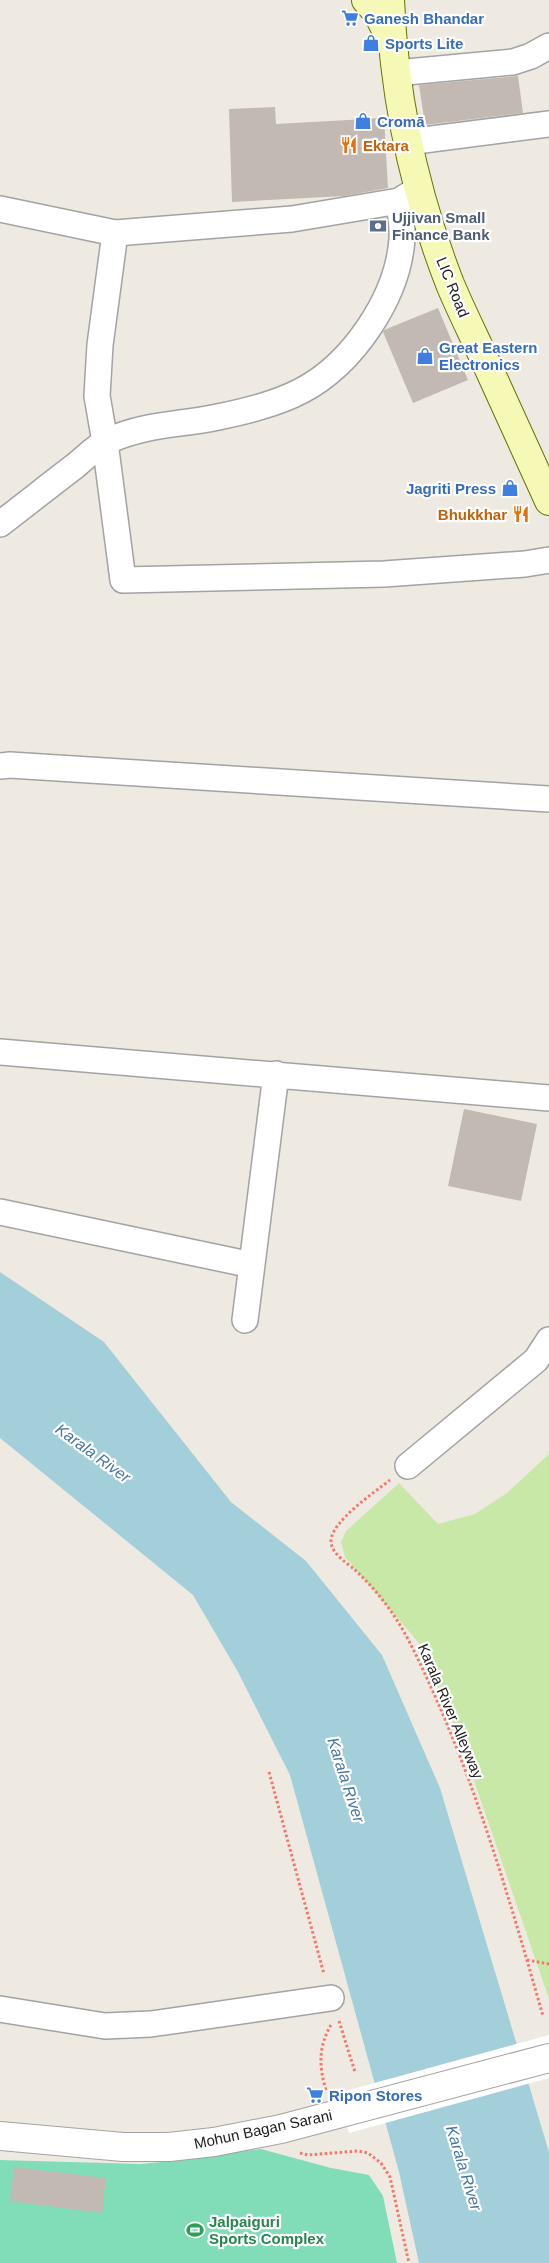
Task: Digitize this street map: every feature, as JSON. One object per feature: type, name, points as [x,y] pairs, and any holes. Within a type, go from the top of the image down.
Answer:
[{"type":"main road","points":[[366,0],[384,24],[392,44]]},
{"type":"main road","name":"LIC Road","points":[[390,0],[392,44],[408,142],[410,195],[427,215],[450,284],[549,501]]},
{"type":"street","points":[[396,73],[512,62],[531,56],[549,46]]},
{"type":"street","points":[[408,142],[549,124]]},
{"type":"street","points":[[0,210],[115,233],[292,219],[410,195],[395,272],[384,303],[372,324],[354,347],[321,378],[302,391],[278,401],[220,417],[133,430],[106,442],[0,524]]},
{"type":"street","points":[[115,233],[100,345],[97,396],[106,442],[123,580],[384,574],[525,564],[549,560]]},
{"type":"street","points":[[0,766],[10,765],[549,799]]},
{"type":"street","points":[[0,1052],[549,1098]]},
{"type":"street","points":[[245,1320],[276,1074]]},
{"type":"street","points":[[0,1212],[252,1265]]},
{"type":"street","points":[[408,1466],[536,1360],[549,1340]]},
{"type":"street","points":[[0,2009],[105,2026],[151,2024],[334,2006]]},
{"type":"street","name":"Mohun Bagan Sarani","points":[[0,2136],[122,2147],[169,2147],[214,2142],[281,2129],[549,2058]]},
{"type":"path","name":"Karala River Alleyway","points":[[408,1466],[354,1508],[335,1529],[331,1542],[337,1554],[375,1592],[395,1618],[411,1644],[437,1699],[500,1866],[543,2016]]},
{"type":"path","points":[[268,1772],[334,2006],[355,2072]]},
{"type":"path","points":[[527,1960],[549,1964]]},
{"type":"path","points":[[334,2006],[324,2037],[320,2058],[323,2080],[339,2113]]},
{"type":"path","points":[[299,2152],[308,2155],[358,2151],[376,2157],[390,2177],[409,2263]]},
{"type":"green space","points":[[549,1454],[549,1999],[459,1737],[418,1642],[345,1557],[341,1542],[346,1531],[399,1483],[438,1524],[475,1514],[507,1493]]},
{"type":"green space","name":"Jalpaiguri Sports Complex","points":[[261,2149],[331,2168],[369,2175],[383,2196],[397,2263],[0,2263],[0,2160],[140,2164]]},
{"type":"water","name":"Karala River","points":[[0,1272],[104,1342],[231,1502],[306,1561],[382,1655],[440,1788],[549,2152],[549,2263],[419,2263],[399,2172],[290,1775],[238,1672],[193,1595],[0,1438]]},
{"type":"pier","points":[[549,2035],[549,2078],[349,2133],[338,2093]]},
{"type":"building","points":[[518,76],[523,113],[425,125],[419,85]]},
{"type":"building","points":[[275,107],[276,124],[384,118],[388,188],[344,196],[232,202],[229,109]]},
{"type":"building","name":"Great Eastern Electronics","points":[[438,308],[468,380],[413,403],[383,332]]},
{"type":"building","points":[[464,1109],[537,1124],[521,1201],[448,1186]]},
{"type":"building","points":[[14,2167],[106,2178],[102,2213],[10,2201]]},
{"type":"place","name":"Ganesh Bhandar","points":[[350,18]]},
{"type":"place","name":"Sports Lite","points":[[371,43]]},
{"type":"place","name":"Cromā","points":[[363,121]]},
{"type":"place","name":"Ektara","points":[[349,145]]},
{"type":"place","name":"Ujjivan Small Finance Bank","points":[[378,226]]},
{"type":"place","name":"Great Eastern Electronics","points":[[425,356]]},
{"type":"place","name":"Jagriti Press","points":[[510,488]]},
{"type":"place","name":"Bhukkhar","points":[[521,514]]},
{"type":"place","name":"Ripon Stores","points":[[315,2095]]},
{"type":"place","name":"Jalpaiguri Sports Complex","points":[[195,2230]]}]
